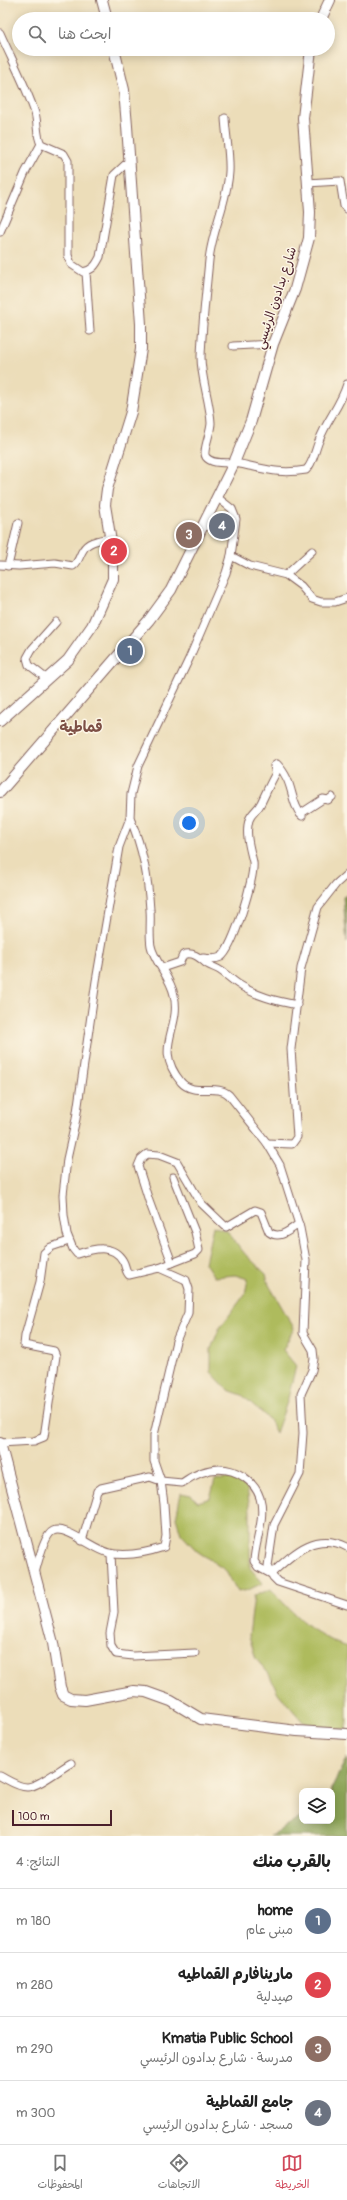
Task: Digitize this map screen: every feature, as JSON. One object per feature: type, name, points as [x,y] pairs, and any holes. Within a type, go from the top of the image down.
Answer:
[{"type":"main road","points":[[102,0],[105,12]]},
{"type":"main road","points":[[324,12],[330,0]]},
{"type":"main road","points":[[0,721],[68,660],[76,650],[92,626],[113,579],[114,568],[104,505],[107,489],[131,412],[141,349],[140,295],[124,90],[116,56]]},
{"type":"main road","name":"شارع بدادون الرئيسي","points":[[0,792],[149,620],[174,585],[234,463],[251,421],[273,344],[295,289],[309,238],[310,212],[303,118],[310,56]]},
{"type":"main road","points":[[0,1443],[53,1644],[60,1687],[63,1695],[71,1699],[84,1700],[134,1691],[146,1692],[171,1701],[201,1719],[297,1731],[347,1734]]},
{"type":"street","points":[[0,33],[32,104],[41,144],[25,173],[0,232]]},
{"type":"street","points":[[225,118],[229,172],[224,200],[213,234],[209,259],[201,358],[211,418],[211,429],[204,452],[205,456],[211,461],[234,463],[269,472],[292,472],[306,470],[310,465],[322,433],[344,395],[347,384]]},
{"type":"street","points":[[41,144],[64,154],[68,161],[68,255],[71,264],[83,272],[86,272],[96,266],[100,257],[114,175],[129,161]]},
{"type":"street","points":[[307,183],[344,180],[344,206],[347,209]]},
{"type":"street","points":[[86,272],[90,330]]},
{"type":"street","points":[[233,346],[273,344]]},
{"type":"street","points":[[173,1177],[199,1244],[199,1250],[195,1254],[159,1268],[129,1275],[121,1256],[115,1251],[100,1248],[77,1254],[69,1241],[64,1215],[63,1195],[67,1159],[76,1119],[96,981],[119,847],[130,818],[131,794],[138,766],[214,604],[231,556],[236,519],[232,509],[218,498]]},
{"type":"street","points":[[8,566],[18,523]]},
{"type":"street","points":[[0,565],[55,564],[73,566],[77,563],[83,550],[88,544],[109,538]]},
{"type":"street","points":[[286,575],[312,551]]},
{"type":"street","points":[[231,556],[250,566],[286,575],[301,586],[312,599],[328,602],[347,598]]},
{"type":"street","points":[[46,679],[29,665],[27,658],[32,649],[56,622]]},
{"type":"street","points":[[162,968],[180,962],[183,956],[187,954],[215,959],[228,950],[239,922],[252,873],[253,862],[248,838],[249,821],[253,812],[261,804],[276,773],[274,766],[277,764],[287,777],[301,815],[323,799],[328,800],[332,797]]},
{"type":"street","points":[[130,818],[141,845],[145,864],[150,910],[151,945],[153,953],[175,996],[168,1044],[169,1062],[182,1083],[188,1087],[226,1092],[267,1143],[280,1165],[299,1224],[306,1260],[303,1333],[313,1350],[314,1359],[312,1370],[301,1394],[303,1433],[300,1474],[274,1525],[268,1566],[271,1574]]},
{"type":"street","points":[[267,1143],[292,1144],[297,1138],[291,1048],[301,968],[318,907],[336,884],[347,874]]},
{"type":"street","points":[[203,958],[206,963],[221,970],[240,985],[262,997],[297,1005]]},
{"type":"street","points":[[172,1263],[138,1166],[141,1158],[147,1154],[159,1155],[177,1162],[200,1203],[226,1227],[255,1210],[261,1212],[269,1232],[276,1236],[281,1236],[299,1224]]},
{"type":"street","points":[[0,1443],[34,1441],[44,1437],[56,1356],[54,1351],[47,1348],[24,1345],[25,1336],[40,1282],[44,1253],[51,1247],[69,1241]]},
{"type":"street","points":[[34,1575],[47,1537],[52,1531],[60,1530],[111,1554],[144,1554],[164,1547],[166,1536],[161,1481],[154,1461],[154,1435],[176,1341],[188,1314],[189,1301],[186,1280],[159,1268]]},
{"type":"street","points":[[82,1541],[97,1491],[101,1488],[150,1477],[161,1481],[182,1483],[194,1475],[218,1468],[235,1471],[253,1483],[260,1498],[261,1513],[255,1544],[254,1561],[258,1567],[271,1574],[278,1582],[285,1585],[347,1605]]},
{"type":"street","points":[[271,1574],[289,1557],[309,1544],[324,1540],[338,1542],[347,1547]]},
{"type":"street","points":[[111,1554],[114,1612],[110,1633],[111,1646],[116,1654],[133,1656],[195,1654]]},
{"type":"street","points":[[0,1776],[27,1787],[37,1784],[71,1763]]},
{"type":"green space","points":[[347,895],[347,943],[343,897]]},
{"type":"green space","points":[[213,1226],[227,1231],[245,1254],[266,1274],[269,1285],[294,1328],[283,1350],[296,1366],[287,1402],[276,1433],[268,1418],[242,1395],[228,1390],[211,1372],[211,1349],[219,1329],[245,1294],[248,1279],[235,1275],[214,1277],[205,1263]]},
{"type":"green space","points":[[233,1478],[247,1487],[250,1511],[250,1568],[263,1583],[248,1590],[238,1592],[225,1570],[197,1551],[181,1534],[176,1518],[181,1493],[191,1495],[198,1502],[210,1498],[215,1480]]},
{"type":"green space","points":[[271,1589],[287,1607],[314,1631],[335,1643],[347,1647],[347,1729],[333,1729],[303,1722],[278,1693],[269,1674],[256,1659],[249,1636],[254,1596]]},
{"type":"green space","points":[[347,1757],[347,1836],[270,1836],[299,1819],[299,1824],[335,1824],[335,1788],[332,1788]]},
{"type":"place","name":"جامع القماطية","points":[[222,526]]},
{"type":"place","name":"Kmatia Public School","points":[[189,535]]},
{"type":"place","name":"مارينافارم القماطيه","points":[[114,551]]},
{"type":"place","name":"home","points":[[130,651]]},
{"type":"district","name":"قماطية","points":[[81,727]]}]
